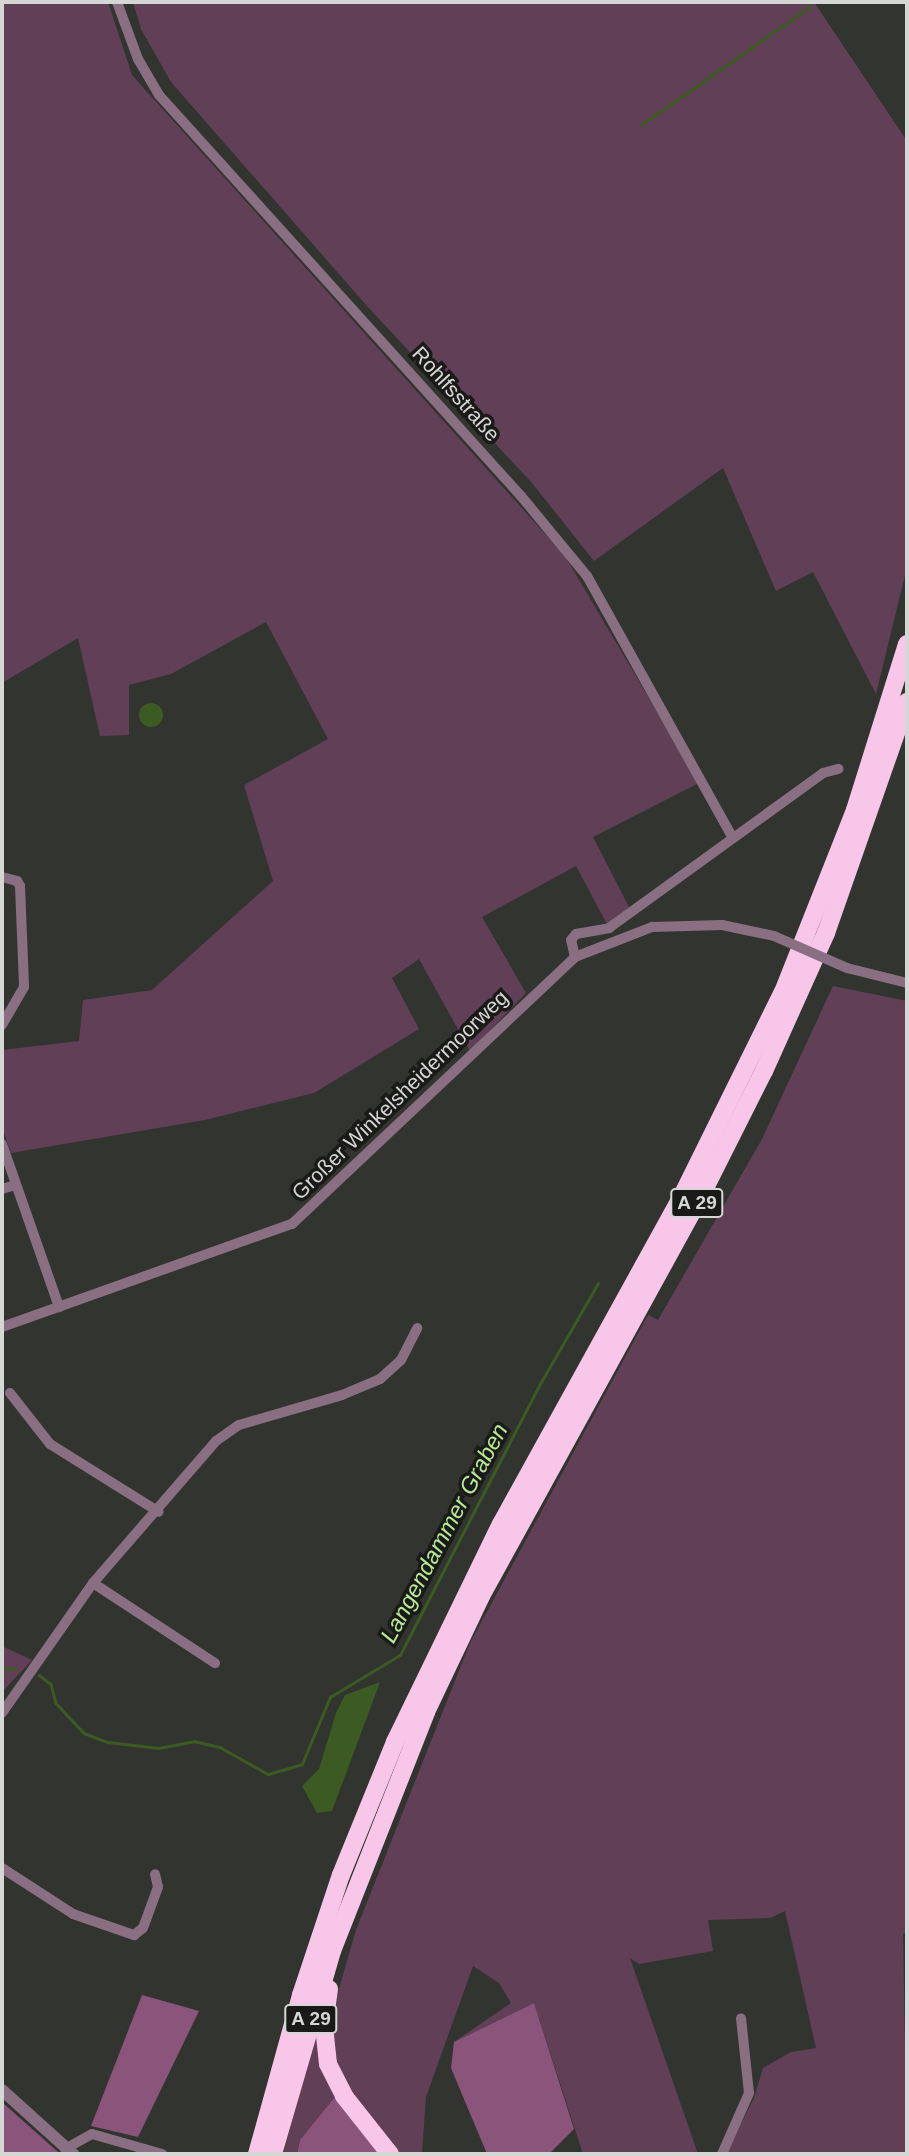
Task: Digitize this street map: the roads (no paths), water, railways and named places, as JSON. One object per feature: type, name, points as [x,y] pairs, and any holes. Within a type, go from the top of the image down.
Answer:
[{"type":"highway","name":"A 29","points":[[257,2154],[301,1995],[384,1768],[501,1524],[683,1194],[783,992],[855,810],[907,644]]},
{"type":"highway","name":"A 29","points":[[273,2154],[312,2013],[355,1886],[421,1723],[481,1596],[701,1196],[799,996],[873,805],[907,702]]},
{"type":"highway","points":[[355,1886],[358,1900],[330,1985],[325,2049],[344,2096],[390,2154]]},
{"type":"street","name":"Rohlfsstraße","points":[[117,2],[138,58],[159,95],[521,496],[587,576],[733,838]]},
{"type":"street","name":"Großer Winkelsheidermoorweg","points":[[575,957],[571,940],[576,934],[609,928],[823,773],[838,769]]},
{"type":"street","points":[[2,877],[17,881],[20,886],[24,987],[2,1024]]},
{"type":"street","name":"Großer Winkelsheidermoorweg","points":[[2,1327],[292,1224],[575,957],[652,927],[722,925],[774,936],[847,968],[907,983]]},
{"type":"street","points":[[2,1144],[59,1307]]},
{"type":"street","points":[[2,1189],[15,1185]]},
{"type":"street","points":[[2,1713],[93,1583],[159,1512],[216,1441],[239,1425],[342,1395],[380,1379],[401,1360],[417,1328]]},
{"type":"street","points":[[10,1393],[50,1444],[159,1512]]},
{"type":"street","points":[[93,1583],[215,1663]]},
{"type":"street","points":[[2,1868],[73,1914],[134,1935],[143,1928],[158,1887],[155,1874]]},
{"type":"street","points":[[722,2154],[749,2093],[741,2018]]},
{"type":"street","points":[[2,2090],[68,2152],[92,2134],[162,2154]]},
{"type":"waterway","points":[[641,125],[808,8],[810,2]]},
{"type":"waterway","name":"Langendammer Graben","points":[[39,1675],[51,1684],[56,1703],[84,1733],[108,1742],[159,1748],[194,1741],[220,1747],[268,1774],[302,1764],[330,1697],[400,1655],[540,1384],[598,1283]]},
{"type":"waterway","name":"Langendammer Graben","points":[[2,1669],[16,1668]]}]
